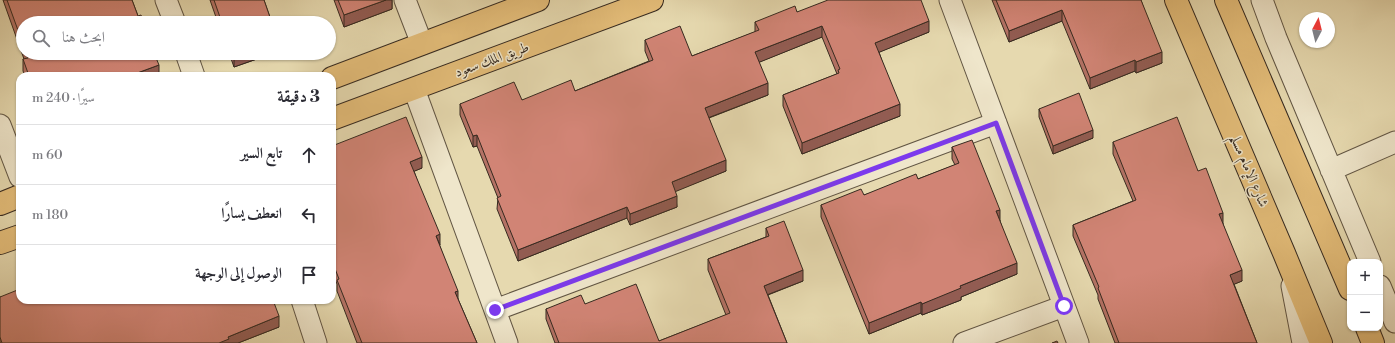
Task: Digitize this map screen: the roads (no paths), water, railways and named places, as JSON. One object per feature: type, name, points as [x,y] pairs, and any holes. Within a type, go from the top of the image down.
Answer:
[{"type":"main road","points":[[336,76],[538,0]]},
{"type":"main road","name":"طريق الملك سعود","points":[[336,118],[652,0]]},
{"type":"main road","name":"شارع الإمام مسلم","points":[[1176,0],[1284,252],[1320,343]]},
{"type":"main road","points":[[1230,6],[1347,282]]},
{"type":"main road","points":[[0,204],[16,198]]},
{"type":"main road","points":[[0,243],[16,237]]},
{"type":"main road","points":[[1368,331],[1373,343]]},
{"type":"street","points":[[166,0],[172,16]]},
{"type":"street","points":[[405,0],[422,44]]},
{"type":"street","points":[[950,0],[1078,343]]},
{"type":"street","points":[[1262,0],[1276,38],[1369,259]]},
{"type":"street","points":[[188,60],[193,72]]},
{"type":"street","points":[[414,89],[507,343]]},
{"type":"street","points":[[495,310],[996,123]]},
{"type":"street","points":[[0,125],[16,167]]},
{"type":"street","points":[[1331,170],[1395,142]]},
{"type":"street","points":[[1284,252],[1304,343]]},
{"type":"street","points":[[1383,293],[1395,322]]},
{"type":"street","points":[[303,304],[316,343]]},
{"type":"street","points":[[964,343],[1064,306]]}]
